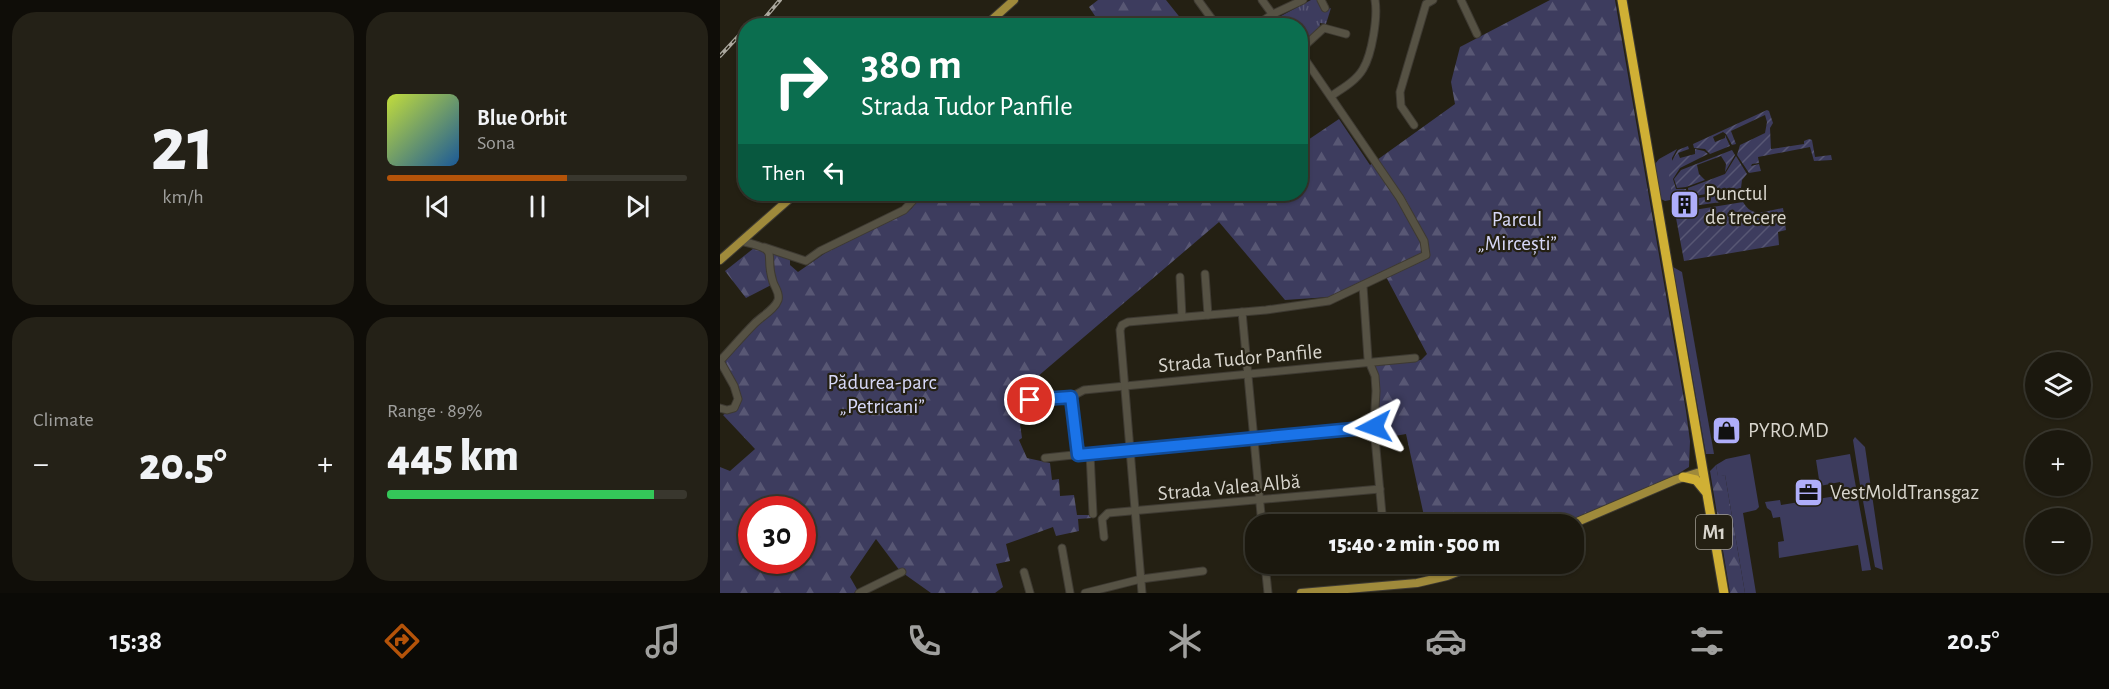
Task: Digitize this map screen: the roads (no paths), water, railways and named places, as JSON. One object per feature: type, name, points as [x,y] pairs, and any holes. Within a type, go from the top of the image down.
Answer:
[{"type":"highway","name":"M1","points":[[1622,0],[1724,593]]},
{"type":"highway","points":[[1683,477],[1696,480],[1707,494]]},
{"type":"main road","points":[[994,18],[1014,0]]},
{"type":"main road","points":[[720,260],[787,201]]},
{"type":"main road","points":[[1584,519],[1683,477],[1703,471]]},
{"type":"main road","points":[[1301,593],[1417,583],[1453,574]]},
{"type":"street","points":[[1198,0],[1210,18]]},
{"type":"street","points":[[1262,0],[1276,18]]},
{"type":"street","points":[[1267,18],[1303,0]]},
{"type":"street","points":[[1321,0],[1325,8]]},
{"type":"street","points":[[1331,96],[1351,82],[1364,68],[1377,17],[1375,0]]},
{"type":"street","points":[[1414,125],[1401,106],[1400,92],[1426,4],[1433,0]]},
{"type":"street","points":[[1461,0],[1477,34]]},
{"type":"street","points":[[1308,43],[1324,28],[1346,34]]},
{"type":"street","points":[[1142,593],[1120,330],[1123,323],[1329,302],[1426,255],[1424,241],[1400,198],[1308,63]]},
{"type":"street","points":[[741,241],[806,261],[820,251],[904,210],[913,201]]},
{"type":"street","points":[[720,408],[727,410],[734,408],[738,399],[734,386],[720,361],[756,321],[777,302],[779,297],[772,279],[770,256],[764,247]]},
{"type":"street","points":[[1205,274],[1208,315]]},
{"type":"street","points":[[1179,277],[1182,317]]},
{"type":"street","points":[[1363,286],[1368,359],[1375,376],[1374,427],[1382,514]]},
{"type":"street","points":[[1242,312],[1261,514]]},
{"type":"street","name":"Strada Tudor Panfile","points":[[1030,400],[1071,397],[1084,390],[1415,358]]},
{"type":"street","points":[[1071,397],[1078,455]]},
{"type":"street","points":[[1045,458],[1374,427]]},
{"type":"street","points":[[1090,454],[1093,514]]},
{"type":"street","name":"Strada Valea Albă","points":[[1104,537],[1103,516],[1108,513],[1380,489]]},
{"type":"street","points":[[1062,548],[1070,593]]},
{"type":"street","points":[[1085,593],[1141,579],[1203,571]]},
{"type":"street","points":[[859,593],[902,572]]},
{"type":"street","points":[[1024,572],[1030,593]]},
{"type":"street","points":[[1266,574],[1268,593]]},
{"type":"railway","points":[[765,18],[780,0]]},
{"type":"railway","points":[[720,56],[738,37]]},
{"type":"place","name":"Punctul de trecere","points":[[1684,205]]},
{"type":"place","name":"PYRO.MD","points":[[1727,430]]},
{"type":"place","name":"VestMoldTransgaz","points":[[1809,492]]},
{"type":"park label","name":"Parcul „Mircești”","points":[[1517,231]]},
{"type":"park label","name":"Pădurea-parc „Petricani”","points":[[882,394]]}]
